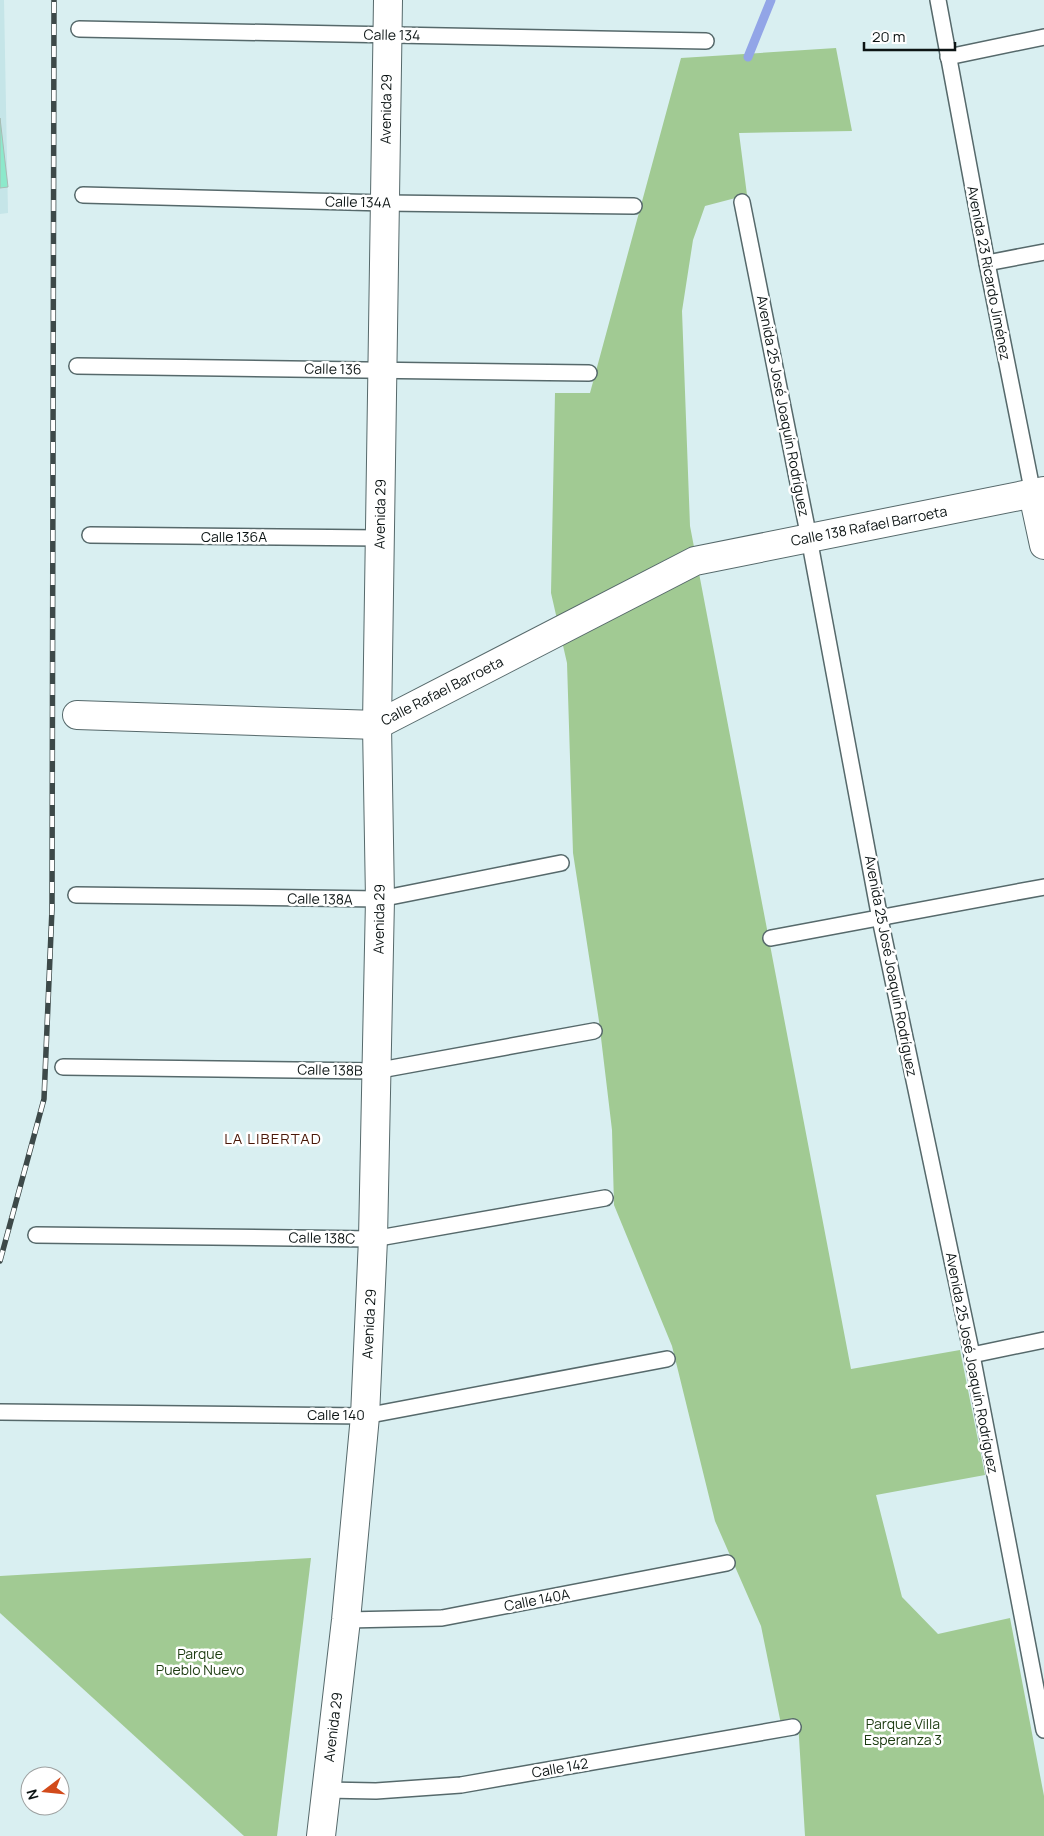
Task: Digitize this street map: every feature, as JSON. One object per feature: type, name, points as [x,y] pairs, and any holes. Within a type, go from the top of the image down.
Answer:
[{"type":"street","name":"Avenida 29","points":[[321,1836],[346,1620],[365,1416],[373,1239],[380,899],[377,725],[388,0]]},
{"type":"street","name":"Calle 138 Rafael Barroeta","points":[[695,561],[1039,492]]},
{"type":"street","name":"Avenida 23 Ricardo Jiménez","points":[[1039,492],[1044,545]]},
{"type":"street","name":"Calle Rafael Barroeta","points":[[77,715],[377,725],[695,561]]},
{"type":"lane","name":"Avenida 23 Ricardo Jiménez","points":[[938,0],[987,263],[1039,492]]},
{"type":"lane","name":"Calle 134","points":[[79,29],[706,41]]},
{"type":"lane","points":[[948,57],[1044,38]]},
{"type":"lane","name":"Calle 134A","points":[[83,195],[385,203],[634,206]]},
{"type":"lane","name":"Avenida 25 José Joaquín Rodríguez","points":[[742,202],[809,538],[880,920],[972,1355],[1044,1730]]},
{"type":"lane","points":[[987,263],[1044,252]]},
{"type":"lane","name":"Calle 136","points":[[77,366],[589,373]]},
{"type":"lane","name":"Calle 136A","points":[[90,535],[379,538]]},
{"type":"lane","name":"Calle 138A","points":[[76,895],[380,899],[561,863]]},
{"type":"lane","points":[[771,938],[880,920],[1044,887]]},
{"type":"lane","name":"Calle 138B","points":[[63,1067],[375,1071],[594,1031]]},
{"type":"lane","name":"Calle 138C","points":[[36,1235],[373,1239],[605,1198]]},
{"type":"lane","points":[[972,1355],[1044,1340]]},
{"type":"lane","name":"Calle 140","points":[[0,1412],[365,1416],[667,1359]]},
{"type":"lane","name":"Calle 140A","points":[[346,1620],[442,1618],[727,1563]]},
{"type":"lane","name":"Calle 142","points":[[326,1790],[376,1791],[461,1785],[793,1727]]},
{"type":"shaded area","points":[[0,0],[4,0],[8,213],[0,214]]},
{"type":"green space","name":"Parque Villa Esperanza 3","points":[[836,48],[852,131],[739,133],[747,195],[705,206],[693,240],[682,311],[690,526],[851,1369],[960,1350],[985,1475],[876,1495],[902,1597],[938,1634],[1010,1618],[1044,1796],[1044,1836],[805,1836],[798,1721],[781,1724],[761,1626],[715,1521],[672,1346],[614,1205],[612,1130],[599,1021],[573,853],[567,663],[551,593],[555,393],[590,393],[681,58]]},
{"type":"green space","name":"Parque Pueblo Nuevo","points":[[311,1558],[277,1836],[244,1836],[0,1613],[0,1576]]},
{"type":"building","points":[[0,118],[8,187],[0,188]]},
{"type":"waterway","points":[[748,57],[771,0]]},
{"type":"railway","points":[[0,1261],[44,1099],[52,909],[54,0]]},
{"type":"district","name":"LA LIBERTAD","points":[[273,1139]]}]
